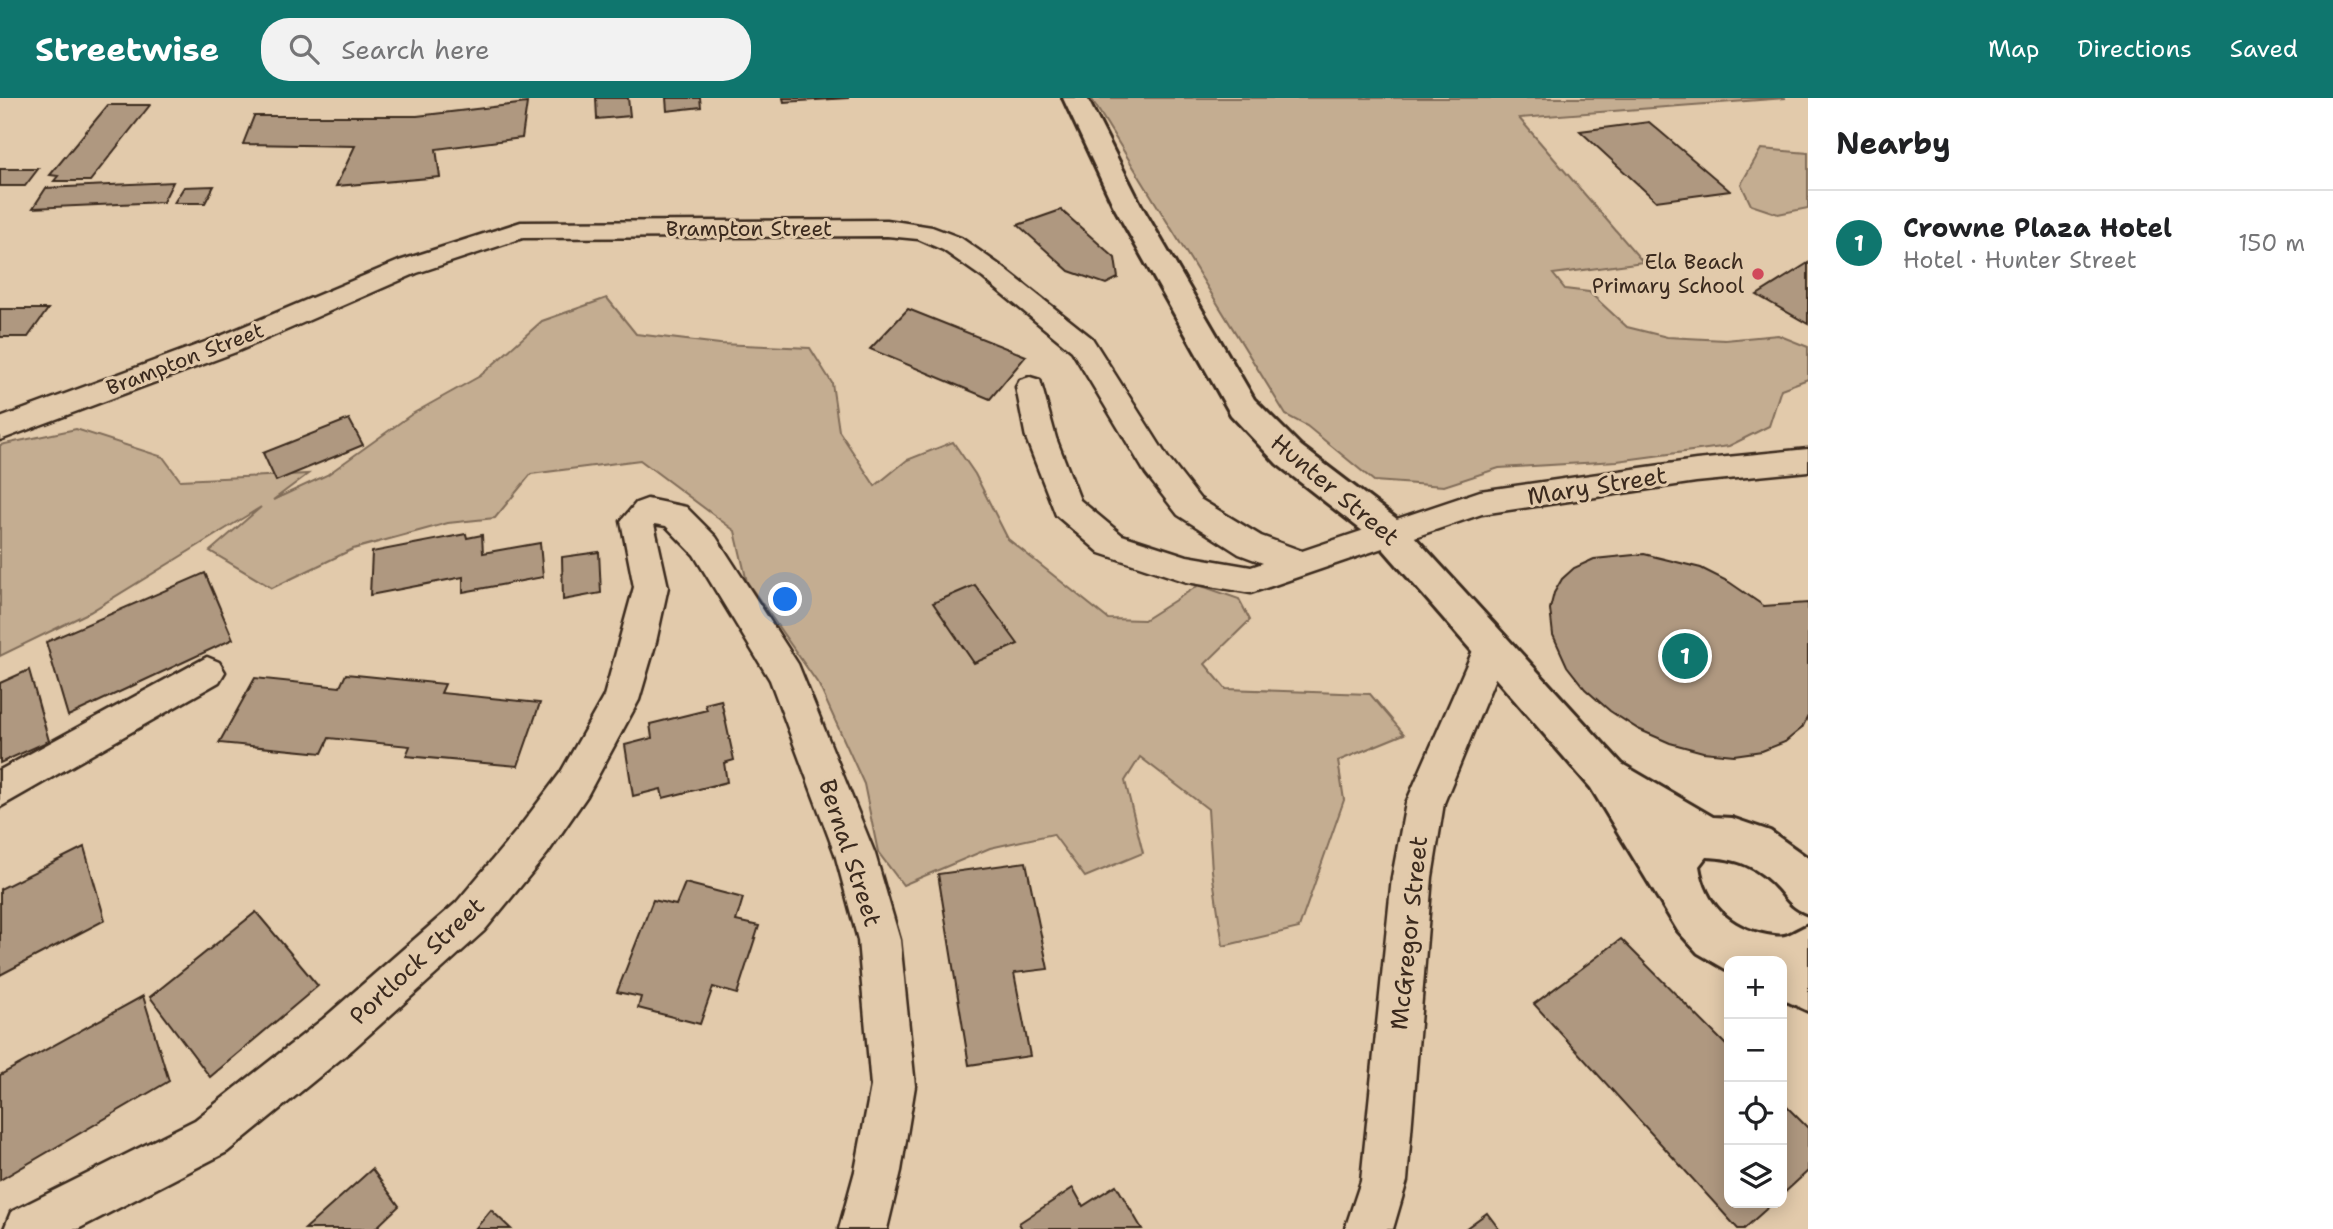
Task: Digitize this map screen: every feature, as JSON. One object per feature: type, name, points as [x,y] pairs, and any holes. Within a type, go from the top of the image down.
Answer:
[{"type":"street","name":"Hunter Street","points":[[1075,98],[1127,205],[1242,407],[1289,455],[1390,533],[1490,649],[1606,775],[1704,928],[1723,943],[1748,956]]},
{"type":"street","name":"Brampton Street","points":[[0,429],[226,345],[408,267],[522,229],[887,228],[923,232],[952,244],[1002,280],[1082,345],[1157,466],[1189,508],[1250,545],[1302,564]]},
{"type":"street","points":[[1030,387],[1041,438],[1067,507],[1111,544],[1187,569],[1251,580],[1390,533]]},
{"type":"street","name":"Mary Street","points":[[1390,533],[1480,503],[1696,471],[1808,460]]},
{"type":"street","name":"Portlock Street","points":[[28,1229],[211,1136],[338,1034],[470,917],[533,841],[574,784],[621,700],[639,642],[651,587],[637,521],[647,511],[675,515]]},
{"type":"street","name":"Bernal Street","points":[[675,515],[705,546],[786,675],[855,854],[879,940],[893,1086],[878,1171],[863,1229]]},
{"type":"street","name":"McGregor Street","points":[[1370,1229],[1384,1181],[1412,877],[1425,803],[1490,649]]},
{"type":"street","points":[[0,790],[207,672]]},
{"type":"street","name":"Hunter Street","points":[[1606,775],[1706,836]]},
{"type":"street","points":[[1679,892],[1675,872],[1679,855],[1689,843],[1706,836],[1745,841],[1800,874]]},
{"type":"street","points":[[1787,959],[1802,954],[1808,948]]},
{"type":"street","points":[[1787,977],[1808,988]]},
{"type":"shaded area","points":[[1091,98],[1786,98],[1519,118],[1643,262],[1553,274],[1565,289],[1589,292],[1627,327],[1667,337],[1725,340],[1778,335],[1808,347],[1808,379],[1781,389],[1769,426],[1729,446],[1617,461],[1499,468],[1444,486],[1374,481],[1307,426],[1286,415]]},
{"type":"shaded area","points":[[1761,149],[1808,153],[1808,208],[1778,214],[1751,205],[1741,184]]},
{"type":"shaded area","points":[[607,298],[636,334],[720,344],[810,348],[832,383],[839,431],[875,486],[907,460],[953,442],[975,474],[1008,539],[1108,619],[1144,620],[1199,585],[1239,599],[1250,620],[1205,664],[1226,689],[1370,694],[1404,734],[1338,761],[1344,800],[1299,928],[1223,946],[1212,871],[1208,809],[1140,757],[1125,781],[1143,853],[1085,877],[1053,834],[990,848],[903,885],[878,852],[864,784],[819,685],[747,582],[735,531],[640,460],[531,474],[495,518],[448,523],[353,549],[272,588],[210,551],[261,507],[90,612],[0,656],[0,445],[76,429],[163,457],[180,480],[308,474],[273,500],[327,475],[412,414],[480,376],[542,321]]},
{"type":"building","points":[[596,98],[628,98],[630,116],[597,119]]},
{"type":"building","points":[[666,98],[700,98],[701,107],[667,111]]},
{"type":"building","points":[[783,98],[849,98],[784,102]]},
{"type":"building","points":[[527,103],[522,138],[436,149],[440,177],[336,186],[355,146],[243,144],[254,116],[417,116]]},
{"type":"building","points":[[108,105],[150,105],[90,181],[54,181],[58,176],[50,175]]},
{"type":"building","points":[[1649,122],[1730,191],[1656,201],[1580,131]]},
{"type":"building","points":[[0,169],[38,169],[25,186],[0,186]]},
{"type":"building","points":[[173,182],[163,202],[33,208],[46,188]]},
{"type":"building","points":[[214,186],[205,203],[174,203],[184,187]]},
{"type":"building","points":[[1061,210],[1115,258],[1118,278],[1106,284],[1069,271],[1018,225]]},
{"type":"building","points":[[1808,263],[1808,324],[1757,295]]},
{"type":"building","points":[[0,309],[48,309],[28,337],[0,337]]},
{"type":"building","points":[[908,309],[1026,356],[990,399],[870,349]]},
{"type":"building","points":[[349,419],[363,445],[276,481],[263,453]]},
{"type":"building","points":[[466,534],[467,538],[482,535],[483,553],[540,543],[543,577],[463,592],[463,577],[370,595],[372,552]]},
{"type":"building","points":[[599,552],[601,593],[563,600],[562,557]]},
{"type":"building","points":[[1644,554],[1701,568],[1729,582],[1764,606],[1808,603],[1808,716],[1802,728],[1785,742],[1762,751],[1734,755],[1703,752],[1670,743],[1638,729],[1610,711],[1585,689],[1567,666],[1553,635],[1550,609],[1554,593],[1562,579],[1574,568],[1594,559]]},
{"type":"building","points":[[205,573],[233,639],[68,716],[46,642]]},
{"type":"building","points":[[975,585],[1018,644],[974,663],[933,603]]},
{"type":"building","points":[[29,670],[49,741],[0,763],[0,683]]},
{"type":"building","points":[[346,674],[445,684],[441,693],[540,703],[518,766],[406,756],[410,746],[329,738],[322,753],[219,743],[255,678],[340,687]]},
{"type":"building","points":[[721,700],[734,760],[724,763],[727,782],[663,798],[661,789],[633,796],[625,745],[652,738],[650,724],[707,710],[705,704]]},
{"type":"building","points":[[84,847],[105,920],[0,975],[0,889]]},
{"type":"building","points":[[1026,862],[1048,969],[1014,973],[1030,1056],[969,1065],[938,874]]},
{"type":"building","points":[[685,883],[743,898],[736,921],[759,926],[737,994],[713,987],[700,1024],[638,1008],[641,997],[617,992],[653,900],[676,905]]},
{"type":"building","points":[[256,912],[318,986],[210,1077],[150,997]]},
{"type":"building","points":[[1621,939],[1724,1043],[1724,1208],[1767,1208],[1744,1229],[1738,1229],[1534,1004]]},
{"type":"building","points":[[143,996],[169,1081],[0,1180],[0,1075]]},
{"type":"building","points":[[1787,1107],[1808,1128],[1808,1171],[1787,1190]]},
{"type":"building","points":[[372,1169],[399,1206],[375,1229],[305,1229]]},
{"type":"building","points":[[1116,1185],[1142,1229],[1022,1229],[1019,1223],[1073,1188],[1083,1206]]},
{"type":"building","points":[[491,1210],[511,1229],[475,1229]]},
{"type":"building","points":[[1487,1213],[1499,1229],[1465,1229]]},
{"type":"place","name":"Ela Beach Primary School","points":[[1758,274]]},
{"type":"place","name":"Crowne Plaza Hotel","points":[[1685,656]]}]
